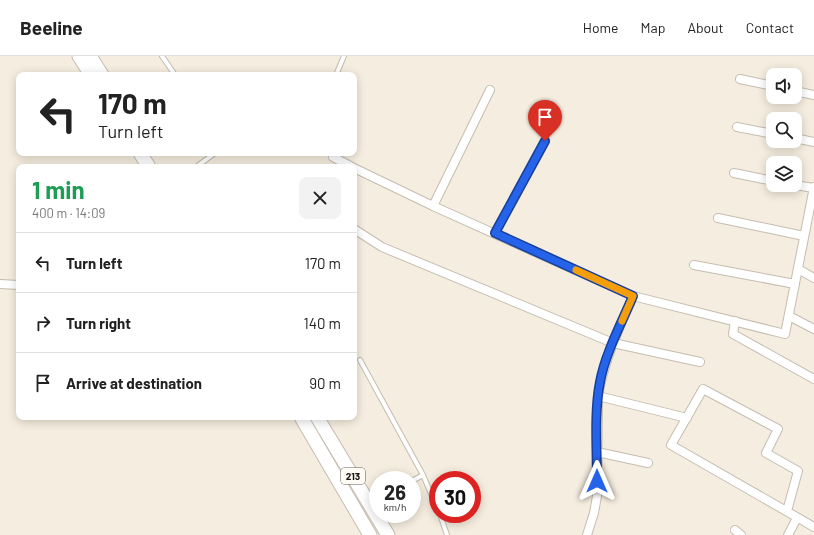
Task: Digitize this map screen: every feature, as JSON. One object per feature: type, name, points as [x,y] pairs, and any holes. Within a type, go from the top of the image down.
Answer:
[{"type":"main road","points":[[79,56],[89,72]]},
{"type":"main road","points":[[90,56],[100,72]]},
{"type":"main road","name":"213","points":[[304,420],[370,535]]},
{"type":"main road","name":"213","points":[[319,420],[369,496]]},
{"type":"main road","name":"213","points":[[383,523],[388,535]]},
{"type":"street","points":[[740,79],[766,85]]},
{"type":"street","points":[[433,206],[490,90]]},
{"type":"street","points":[[802,92],[814,95]]},
{"type":"street","points":[[737,127],[766,133]]},
{"type":"street","points":[[802,139],[814,142]]},
{"type":"street","points":[[495,233],[545,141]]},
{"type":"street","points":[[333,157],[347,164]]},
{"type":"street","points":[[357,169],[433,206],[633,296],[785,334],[814,188],[802,186]]},
{"type":"street","points":[[734,173],[766,180]]},
{"type":"street","points":[[718,218],[804,236]]},
{"type":"street","points":[[357,231],[382,247],[613,343],[700,362]]},
{"type":"street","points":[[694,265],[795,284]]},
{"type":"street","points":[[798,269],[814,278]]},
{"type":"street","points":[[0,284],[16,285]]},
{"type":"street","points":[[587,535],[594,513],[597,496],[598,396],[600,380],[613,343],[633,296]]},
{"type":"street","points":[[789,316],[814,329]]},
{"type":"street","points":[[735,321],[733,334],[814,379]]},
{"type":"street","points":[[787,511],[798,471],[766,453],[778,429],[704,389],[671,445],[814,527]]},
{"type":"street","points":[[598,396],[687,418]]},
{"type":"street","points":[[597,452],[648,463]]},
{"type":"street","points":[[788,535],[797,518]]},
{"type":"lane","points":[[162,56],[173,72]]},
{"type":"lane","points":[[337,72],[344,56]]},
{"type":"lane","points":[[200,164],[211,156]]},
{"type":"lane","points":[[360,360],[423,475],[429,489]]},
{"type":"lane","points":[[443,523],[447,535]]},
{"type":"slow traffic","points":[[576,270],[633,296],[622,321]]},
{"type":"route","points":[[545,141],[495,233],[633,296],[613,343],[600,380],[598,396],[597,481]]}]
